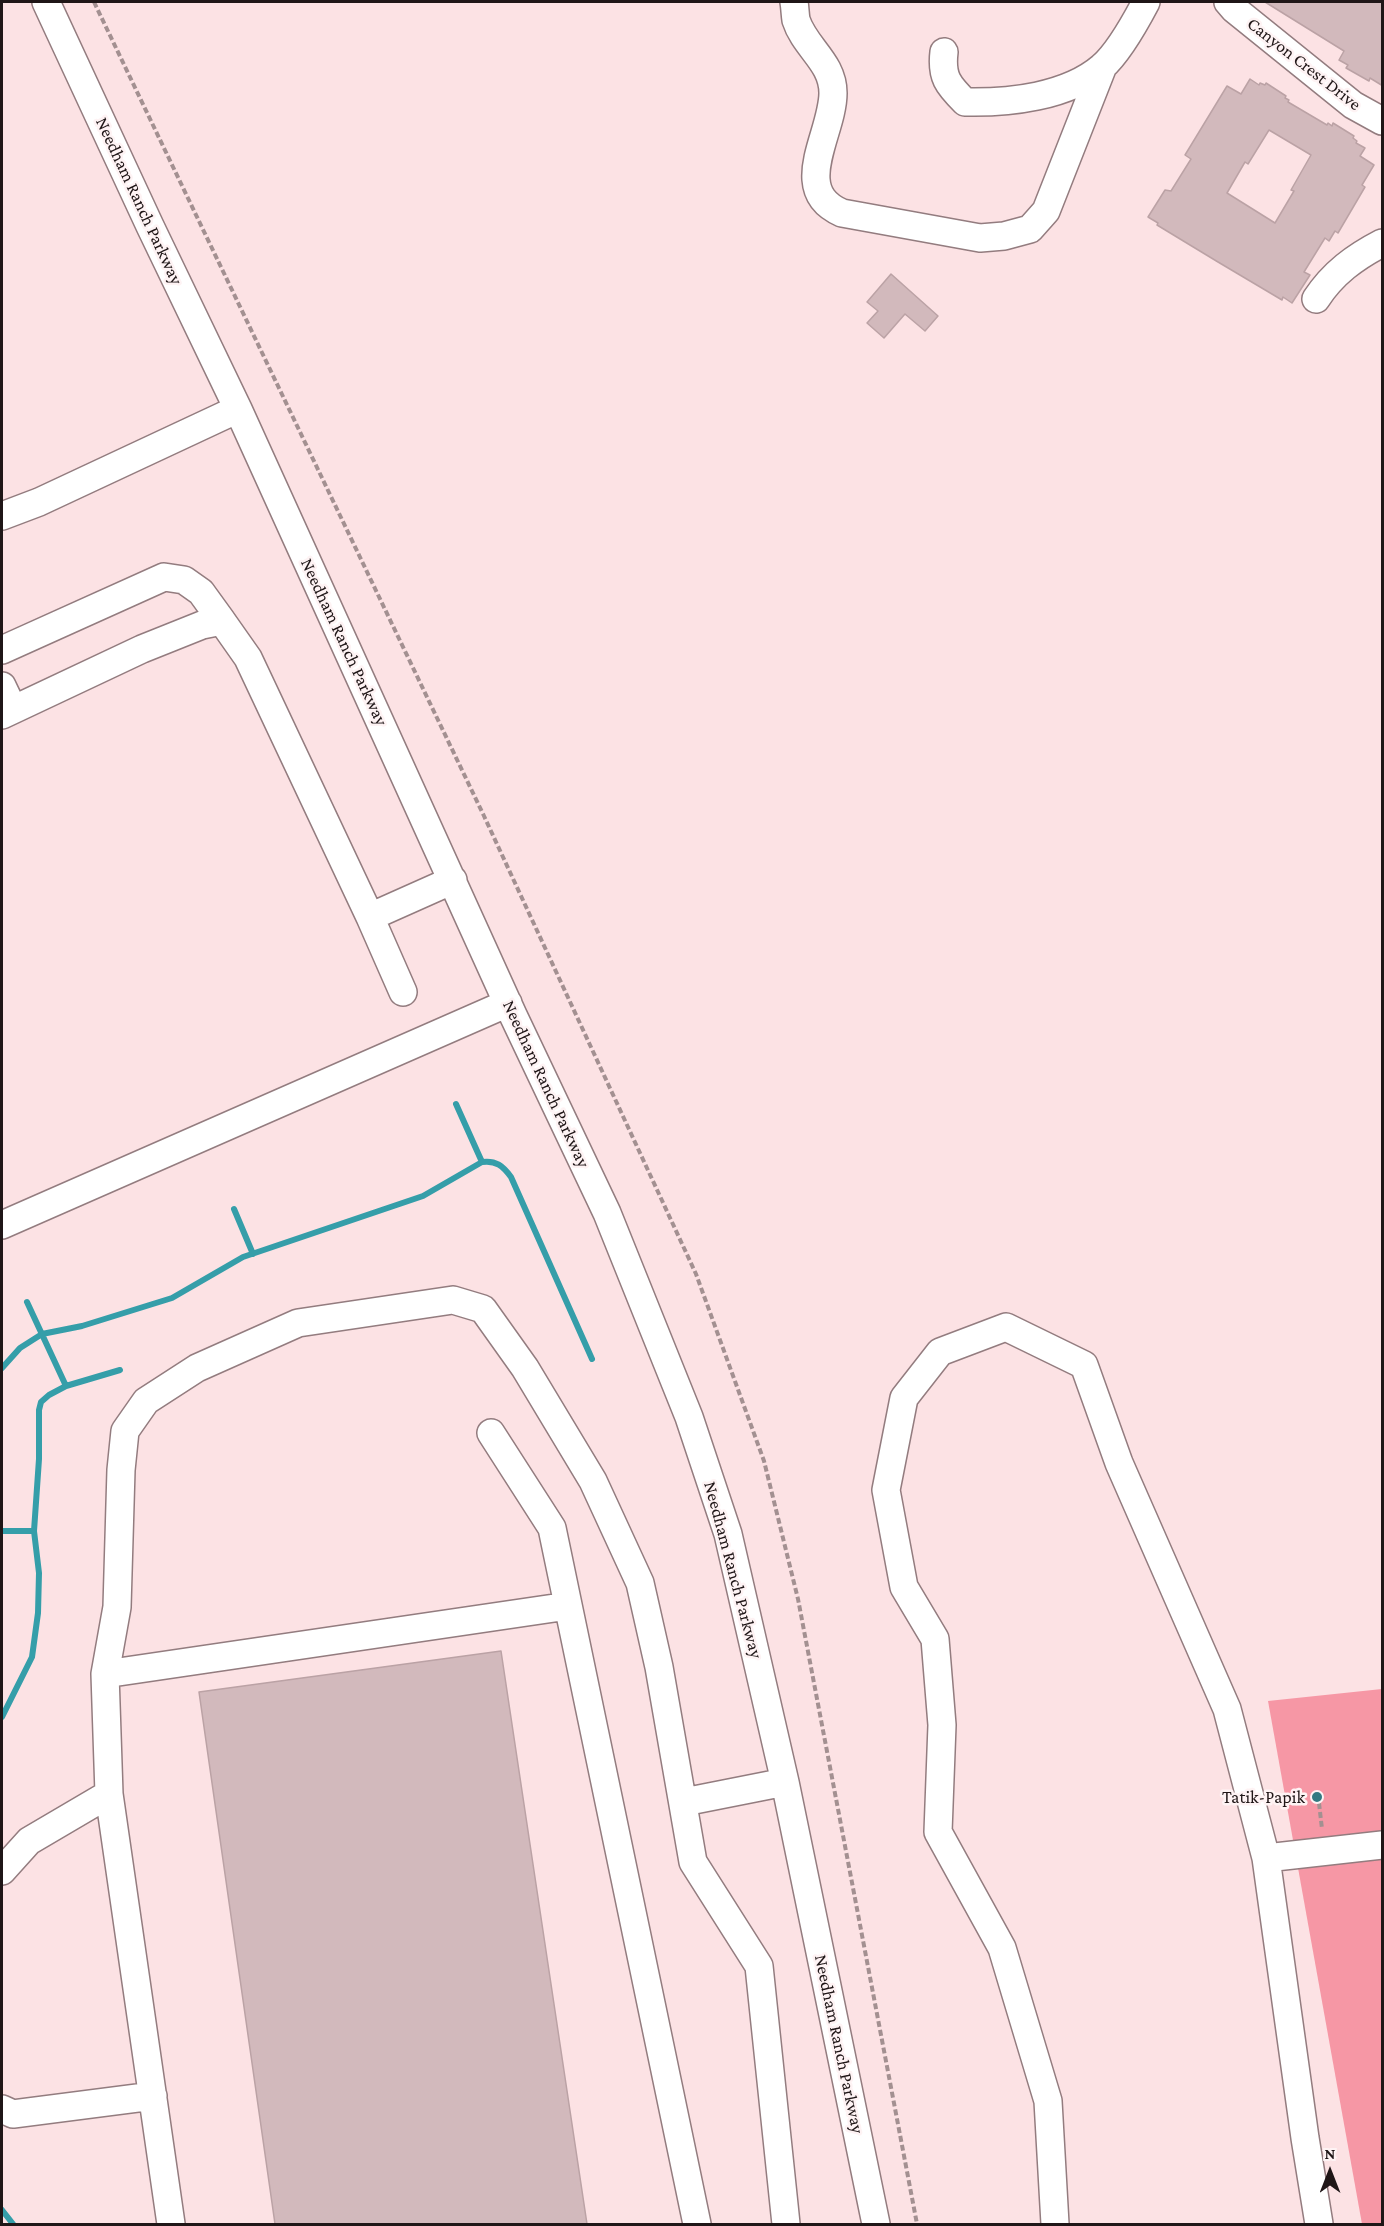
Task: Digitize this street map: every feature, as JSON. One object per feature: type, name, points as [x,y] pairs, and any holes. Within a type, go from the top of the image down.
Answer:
[{"type":"street","name":"Needham Ranch Parkway","points":[[46,2],[238,409],[508,1003],[607,1213],[689,1417],[728,1534],[785,1782],[876,2224]]},
{"type":"street","points":[[794,2],[796,20],[830,72],[833,93],[814,178],[821,198],[831,208],[842,213],[980,238],[1004,236],[1030,229],[1046,211],[1103,66],[1146,2]]},
{"type":"street","name":"Canyon Crest Drive","points":[[1228,2],[1353,105],[1383,121]]},
{"type":"street","points":[[944,52],[942,67],[949,86],[965,102],[1032,98],[1079,82],[1103,66]]},
{"type":"street","points":[[1316,300],[1327,282],[1348,263],[1383,243]]},
{"type":"street","points":[[2,516],[39,502],[238,409]]},
{"type":"street","points":[[2,650],[164,577],[184,580],[201,592],[248,658],[404,992]]},
{"type":"street","points":[[5,703],[202,625],[222,621]]},
{"type":"street","points":[[370,917],[453,880]]},
{"type":"street","points":[[2,1225],[508,1003]]},
{"type":"street","points":[[171,2224],[109,1794],[105,1674],[117,1607],[121,1470],[125,1431],[146,1401],[197,1368],[298,1323],[453,1300],[483,1309],[525,1368],[593,1481],[640,1583],[659,1667],[693,1862],[759,1966],[786,2224]]},
{"type":"street","points":[[1055,2224],[1048,2101],[1002,1948],[939,1832],[942,1725],[935,1639],[904,1587],[886,1490],[904,1398],[940,1352],[1006,1327],[1084,1365],[1119,1463],[1227,1709],[1266,1858],[1319,2224]]},
{"type":"street","points":[[491,1433],[552,1528],[697,2224]]},
{"type":"street","points":[[105,1674],[568,1606]]},
{"type":"street","points":[[684,1802],[785,1782]]},
{"type":"street","points":[[2,1871],[29,1841],[109,1794]]},
{"type":"street","points":[[1266,1858],[1383,1845]]},
{"type":"street","points":[[2,2109],[13,2114],[153,2096]]},
{"type":"shaded area","points":[[1382,1689],[1382,2224],[1362,2224],[1268,1701]]},
{"type":"building","points":[[1265,2],[1383,2],[1383,86],[1346,68],[1348,65],[1339,60],[1344,51]]},
{"type":"building","points":[[1250,79],[1259,85],[1266,83],[1286,96],[1288,102],[1327,125],[1328,123],[1332,126],[1333,123],[1354,136],[1356,143],[1365,148],[1360,156],[1374,165],[1362,185],[1365,187],[1338,233],[1335,231],[1329,241],[1325,238],[1304,272],[1310,275],[1292,303],[1283,297],[1282,300],[1218,262],[1157,225],[1158,223],[1148,217],[1165,190],[1171,191],[1191,159],[1185,155],[1227,86],[1241,94]],"holes":[[[1269,130],[1311,155],[1291,190],[1294,191],[1275,223],[1227,193],[1245,162],[1248,164]]]},
{"type":"building","points":[[891,274],[938,316],[925,331],[905,314],[884,338],[867,323],[878,311],[867,302]]},
{"type":"building","points":[[501,1651],[587,2224],[275,2224],[199,1692]]},
{"type":"waterway","points":[[456,1104],[482,1162]]},
{"type":"waterway","points":[[2,1368],[20,1348],[42,1334],[82,1326],[172,1298],[243,1257],[423,1196],[482,1162],[499,1165],[511,1177],[592,1359]]},
{"type":"waterway","points":[[234,1209],[253,1254]]},
{"type":"waterway","points":[[27,1302],[66,1386]]},
{"type":"waterway","points":[[2,1717],[32,1657],[38,1613],[39,1573],[34,1531],[41,1402],[66,1386],[120,1370]]},
{"type":"waterway","points":[[2,1531],[34,1531]]},
{"type":"waterway","points":[[2,2210],[13,2224]]},
{"type":"place","name":"Tatik-Papik","points":[[1317,1797]]}]
